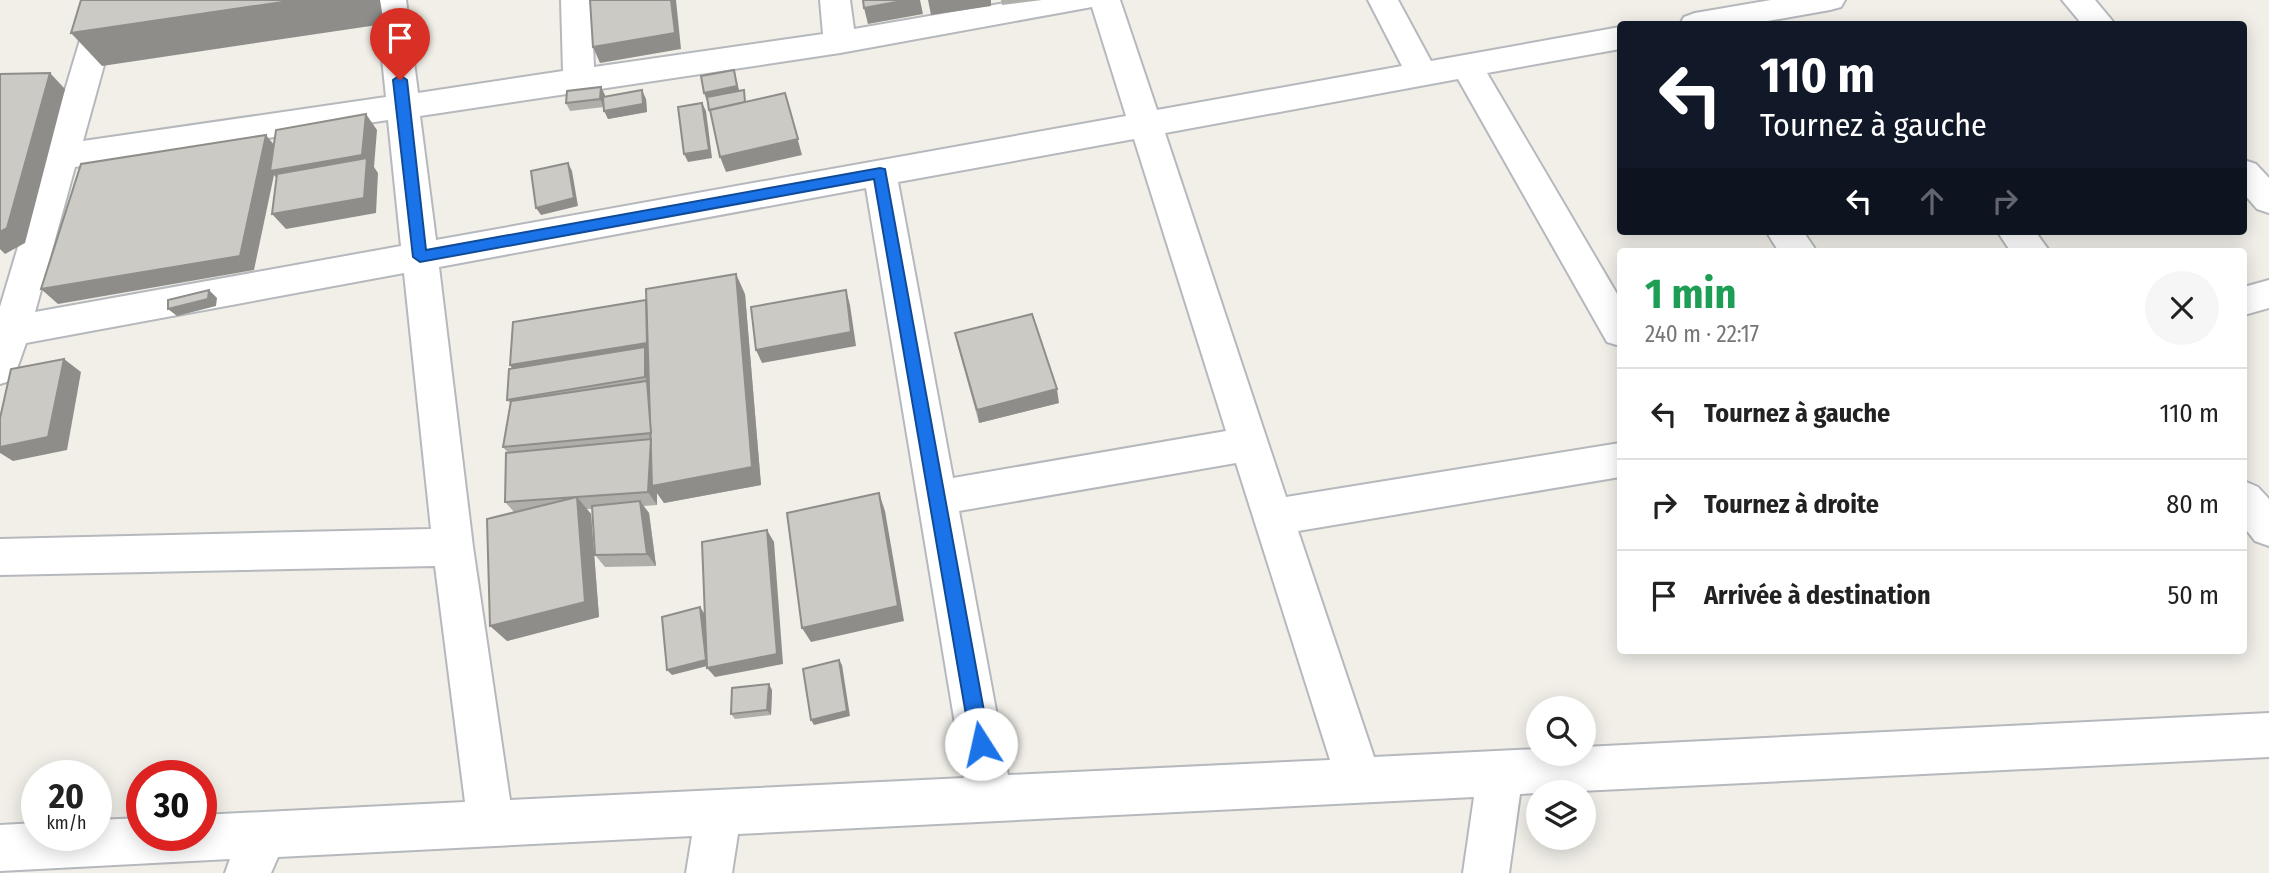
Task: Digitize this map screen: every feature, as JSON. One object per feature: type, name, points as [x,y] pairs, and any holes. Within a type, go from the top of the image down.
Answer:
[{"type":"street","points":[[0,369],[11,331],[13,276],[60,157],[107,0]]},
{"type":"street","points":[[391,0],[453,547],[491,824]]},
{"type":"street","points":[[576,0],[579,80]]},
{"type":"street","points":[[835,0],[840,42]]},
{"type":"street","points":[[60,157],[840,42],[1082,0]]},
{"type":"street","points":[[1105,0],[1359,781]]},
{"type":"street","points":[[1383,0],[1422,74]]},
{"type":"street","points":[[2077,0],[2097,21]]},
{"type":"street","points":[[1710,15],[1829,9]]},
{"type":"street","points":[[11,331],[1617,39]]},
{"type":"street","points":[[1467,66],[1617,326]]},
{"type":"street","points":[[880,173],[990,799]]},
{"type":"street","points":[[2247,176],[2269,200]]},
{"type":"street","points":[[2247,300],[2269,294]]},
{"type":"street","points":[[936,498],[1249,444]]},
{"type":"street","points":[[1273,517],[1617,460]]},
{"type":"street","points":[[2247,502],[2269,528]]},
{"type":"street","points":[[0,556],[453,547]]},
{"type":"street","points":[[0,848],[256,854],[491,824],[2269,735]]},
{"type":"street","points":[[1486,873],[1500,773]]},
{"type":"street","points":[[709,873],[719,813]]},
{"type":"building","points":[[81,0],[296,0],[71,33]]},
{"type":"building","points":[[590,0],[671,0],[675,33],[593,47]]},
{"type":"building","points":[[863,0],[907,0],[864,8]]},
{"type":"building","points":[[734,70],[737,86],[704,93],[701,76]]},
{"type":"building","points":[[50,73],[7,228],[0,232],[0,74]]},
{"type":"building","points":[[601,87],[600,99],[566,103],[567,91]]},
{"type":"building","points":[[642,90],[643,104],[604,111],[603,97]]},
{"type":"building","points":[[744,90],[745,102],[709,110],[707,97]]},
{"type":"building","points":[[785,93],[798,139],[720,157],[710,110]]},
{"type":"building","points":[[702,103],[709,150],[684,154],[678,107]]},
{"type":"building","points":[[366,114],[362,155],[270,171],[276,130]]},
{"type":"building","points":[[266,135],[240,256],[41,289],[81,164]]},
{"type":"building","points":[[367,158],[364,198],[272,214],[277,174]]},
{"type":"building","points":[[568,163],[574,198],[536,208],[531,171]]},
{"type":"building","points":[[736,274],[752,467],[652,486],[646,289]]},
{"type":"building","points":[[209,290],[208,299],[168,309],[168,300]]},
{"type":"building","points":[[846,290],[851,332],[756,350],[751,307]]},
{"type":"building","points":[[646,300],[647,343],[510,365],[513,322]]},
{"type":"building","points":[[1032,314],[1057,389],[977,410],[955,333]]},
{"type":"building","points":[[645,347],[645,377],[507,400],[509,369]]},
{"type":"building","points":[[64,359],[48,437],[0,447],[0,418],[11,369]]},
{"type":"building","points":[[647,381],[651,433],[503,447],[511,401]]},
{"type":"building","points":[[651,439],[648,492],[505,502],[506,453]]},
{"type":"building","points":[[879,493],[898,606],[802,628],[787,513]]},
{"type":"building","points":[[577,497],[585,602],[490,626],[487,519]]},
{"type":"building","points":[[640,501],[647,554],[595,555],[592,506]]},
{"type":"building","points":[[767,530],[777,654],[707,668],[702,542]]},
{"type":"building","points":[[700,607],[706,660],[667,670],[662,617]]},
{"type":"building","points":[[839,660],[847,711],[811,720],[803,669]]},
{"type":"building","points":[[769,684],[767,710],[731,714],[732,688]]},
{"type":"route","points":[[400,80],[420,257],[880,173],[981,744]]}]
